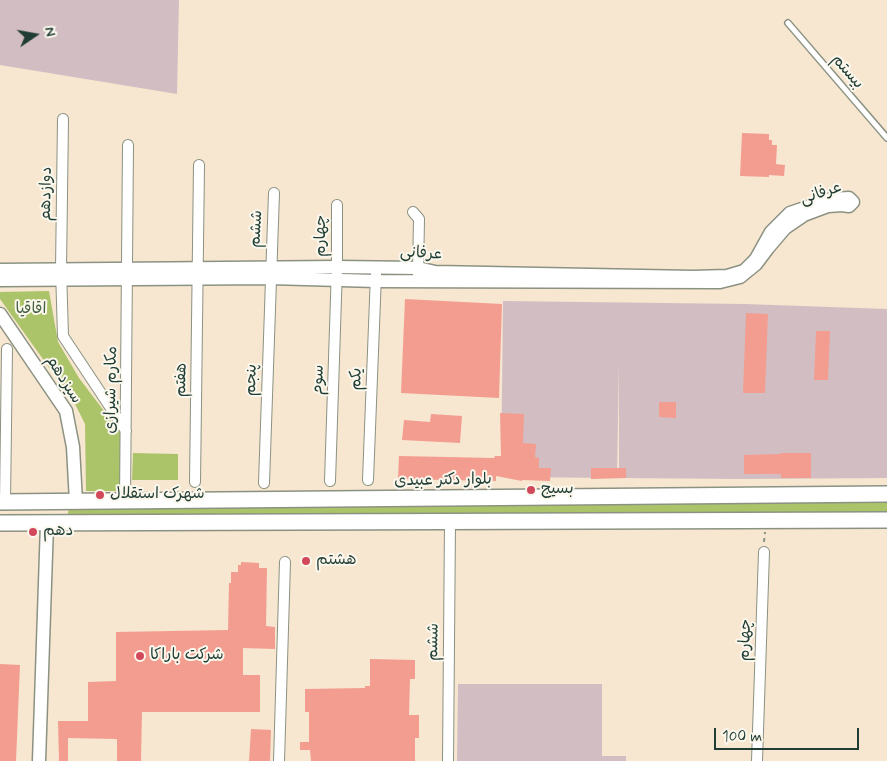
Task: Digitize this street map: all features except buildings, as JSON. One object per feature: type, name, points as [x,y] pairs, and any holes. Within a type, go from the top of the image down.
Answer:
[{"type":"main road","name":"بلوار دکتر عبیدی","points":[[3,502],[887,494]]},
{"type":"main road","points":[[47,524],[48,502]]},
{"type":"main road","points":[[0,523],[450,523],[887,520]]},
{"type":"street","name":"دوازدهم","points":[[63,120],[61,274],[63,336],[126,431]]},
{"type":"street","points":[[128,144],[128,273]]},
{"type":"street","points":[[198,273],[199,165]]},
{"type":"street","name":"ششم","points":[[270,273],[274,193]]},
{"type":"street","name":"عرفانی","points":[[0,270],[61,274],[337,273],[720,282],[740,277],[756,264],[785,228],[804,215],[828,206],[842,204],[849,206],[853,202],[849,198],[831,199],[790,213],[771,232],[756,259],[744,271],[727,276],[435,272],[418,274]]},
{"type":"street","name":"چهارم","points":[[337,205],[337,273]]},
{"type":"street","points":[[413,212],[419,219],[418,274]]},
{"type":"street","name":"مکارم شیرازی","points":[[125,501],[128,273]]},
{"type":"street","name":"هفتم","points":[[195,482],[198,273]]},
{"type":"street","name":"پنجم","points":[[264,482],[270,273]]},
{"type":"street","name":"سوم","points":[[330,481],[337,273]]},
{"type":"street","name":"عرفانی","points":[[0,280],[61,274]]},
{"type":"street","name":"یکم","points":[[368,480],[376,274]]},
{"type":"street","name":"سیزدهم","points":[[0,314],[66,411],[73,447],[76,502]]},
{"type":"street","points":[[3,502],[7,349]]},
{"type":"street","name":"ششم","points":[[448,761],[450,523]]},
{"type":"street","points":[[39,761],[47,524]]},
{"type":"street","name":"چهارم","points":[[757,761],[764,552]]},
{"type":"street","points":[[278,761],[285,562]]},
{"type":"lane","name":"بیستم","points":[[788,23],[887,138]]},
{"type":"path","points":[[764,552],[765,521]]},
{"type":"shaded area","points":[[0,0],[179,0],[177,94],[0,65]]},
{"type":"shaded area","points":[[503,301],[745,304],[887,309],[887,478],[619,478],[619,362],[617,478],[501,477]]},
{"type":"shaded area","points":[[458,684],[602,684],[602,756],[626,756],[626,761],[457,761]]},
{"type":"green space","name":"اقاقیا","points":[[49,291],[58,342],[79,378],[120,432],[120,491],[86,491],[85,424],[75,404],[0,299],[0,292]]},
{"type":"green space","points":[[133,453],[178,454],[178,480],[132,480]]},
{"type":"green space","points":[[887,501],[887,514],[68,516],[70,508]]},
{"type":"place","name":"بسیج","points":[[531,490]]},
{"type":"place","name":"شهرک استقلال","points":[[100,495]]},
{"type":"place","name":"دهم","points":[[33,532]]},
{"type":"place","name":"هشتم","points":[[306,561]]},
{"type":"place","name":"شرکت باراکا","points":[[140,656]]}]
